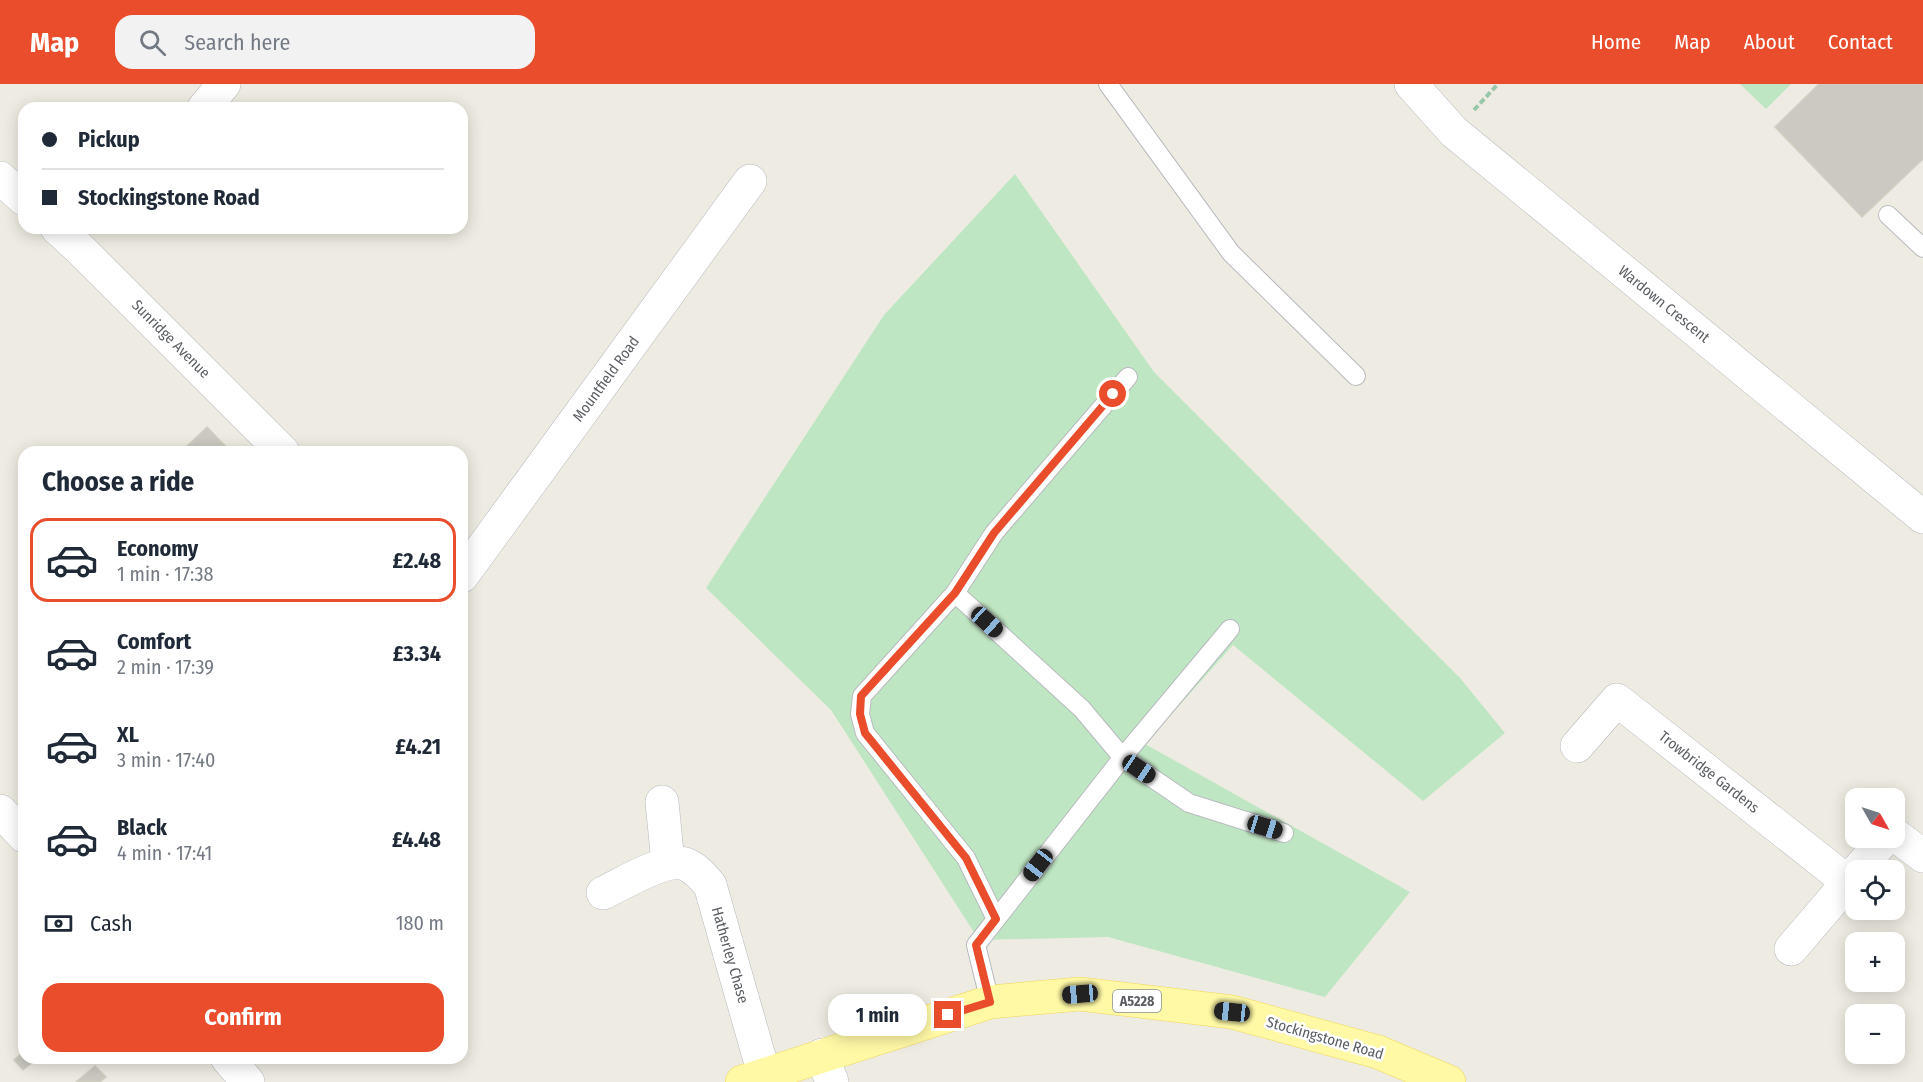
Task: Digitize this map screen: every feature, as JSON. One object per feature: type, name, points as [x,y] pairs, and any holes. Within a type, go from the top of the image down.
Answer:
[{"type":"main road","name":"Stockingstone Road","points":[[753,1078],[827,1068],[990,1002],[1080,994],[1232,1012],[1378,1052],[1449,1082]]},
{"type":"street","points":[[209,102],[224,84]]},
{"type":"street","name":"Wardown Crescent","points":[[1411,84],[1454,132],[1923,517]]},
{"type":"street","points":[[0,178],[18,194]]},
{"type":"street","name":"Mountfield Road","points":[[468,568],[750,181]]},
{"type":"street","name":"Sunridge Avenue","points":[[76,234],[91,239],[278,446]]},
{"type":"street","name":"Trowbridge Gardens","points":[[1577,746],[1617,700],[1845,868]]},
{"type":"street","points":[[603,893],[668,863],[662,802]]},
{"type":"street","points":[[0,811],[18,830]]},
{"type":"street","points":[[1905,842],[1923,856]]},
{"type":"street","points":[[1867,860],[1877,848]]},
{"type":"street","name":"Hatherley Chase","points":[[668,863],[685,863],[697,871],[710,885],[753,1078]]},
{"type":"street","points":[[1791,949],[1845,886]]},
{"type":"street","points":[[232,1064],[248,1082]]},
{"type":"lane","points":[[1107,84],[1231,253],[1356,376]]},
{"type":"lane","points":[[1888,215],[1923,248]]},
{"type":"lane","points":[[996,919],[966,858],[865,733],[860,714],[861,696],[955,593],[994,533],[1128,377]]},
{"type":"lane","points":[[955,593],[1082,709],[1123,758],[1189,803],[1284,833]]},
{"type":"lane","points":[[990,1002],[976,945],[1123,758],[1230,629]]},
{"type":"green space","points":[[1740,84],[1791,84],[1766,109]]},
{"type":"green space","points":[[1015,174],[1154,372],[1460,678],[1505,733],[1423,801],[1233,645],[1145,744],[1410,892],[1325,997],[1108,937],[979,940],[831,710],[706,588],[884,315]]},
{"type":"building","points":[[1819,84],[1923,84],[1923,159],[1862,217],[1775,127]]},
{"type":"building","points":[[207,427],[225,446],[187,446]]},
{"type":"building","points":[[18,1056],[18,1064],[30,1064],[23,1070],[14,1060]]},
{"type":"building","points":[[95,1066],[106,1077],[100,1082],[76,1082]]},
{"type":"route","points":[[948,1015],[990,1002],[976,945],[996,919],[966,858],[865,733],[860,714],[861,696],[955,593],[994,533],[1113,394]]}]
